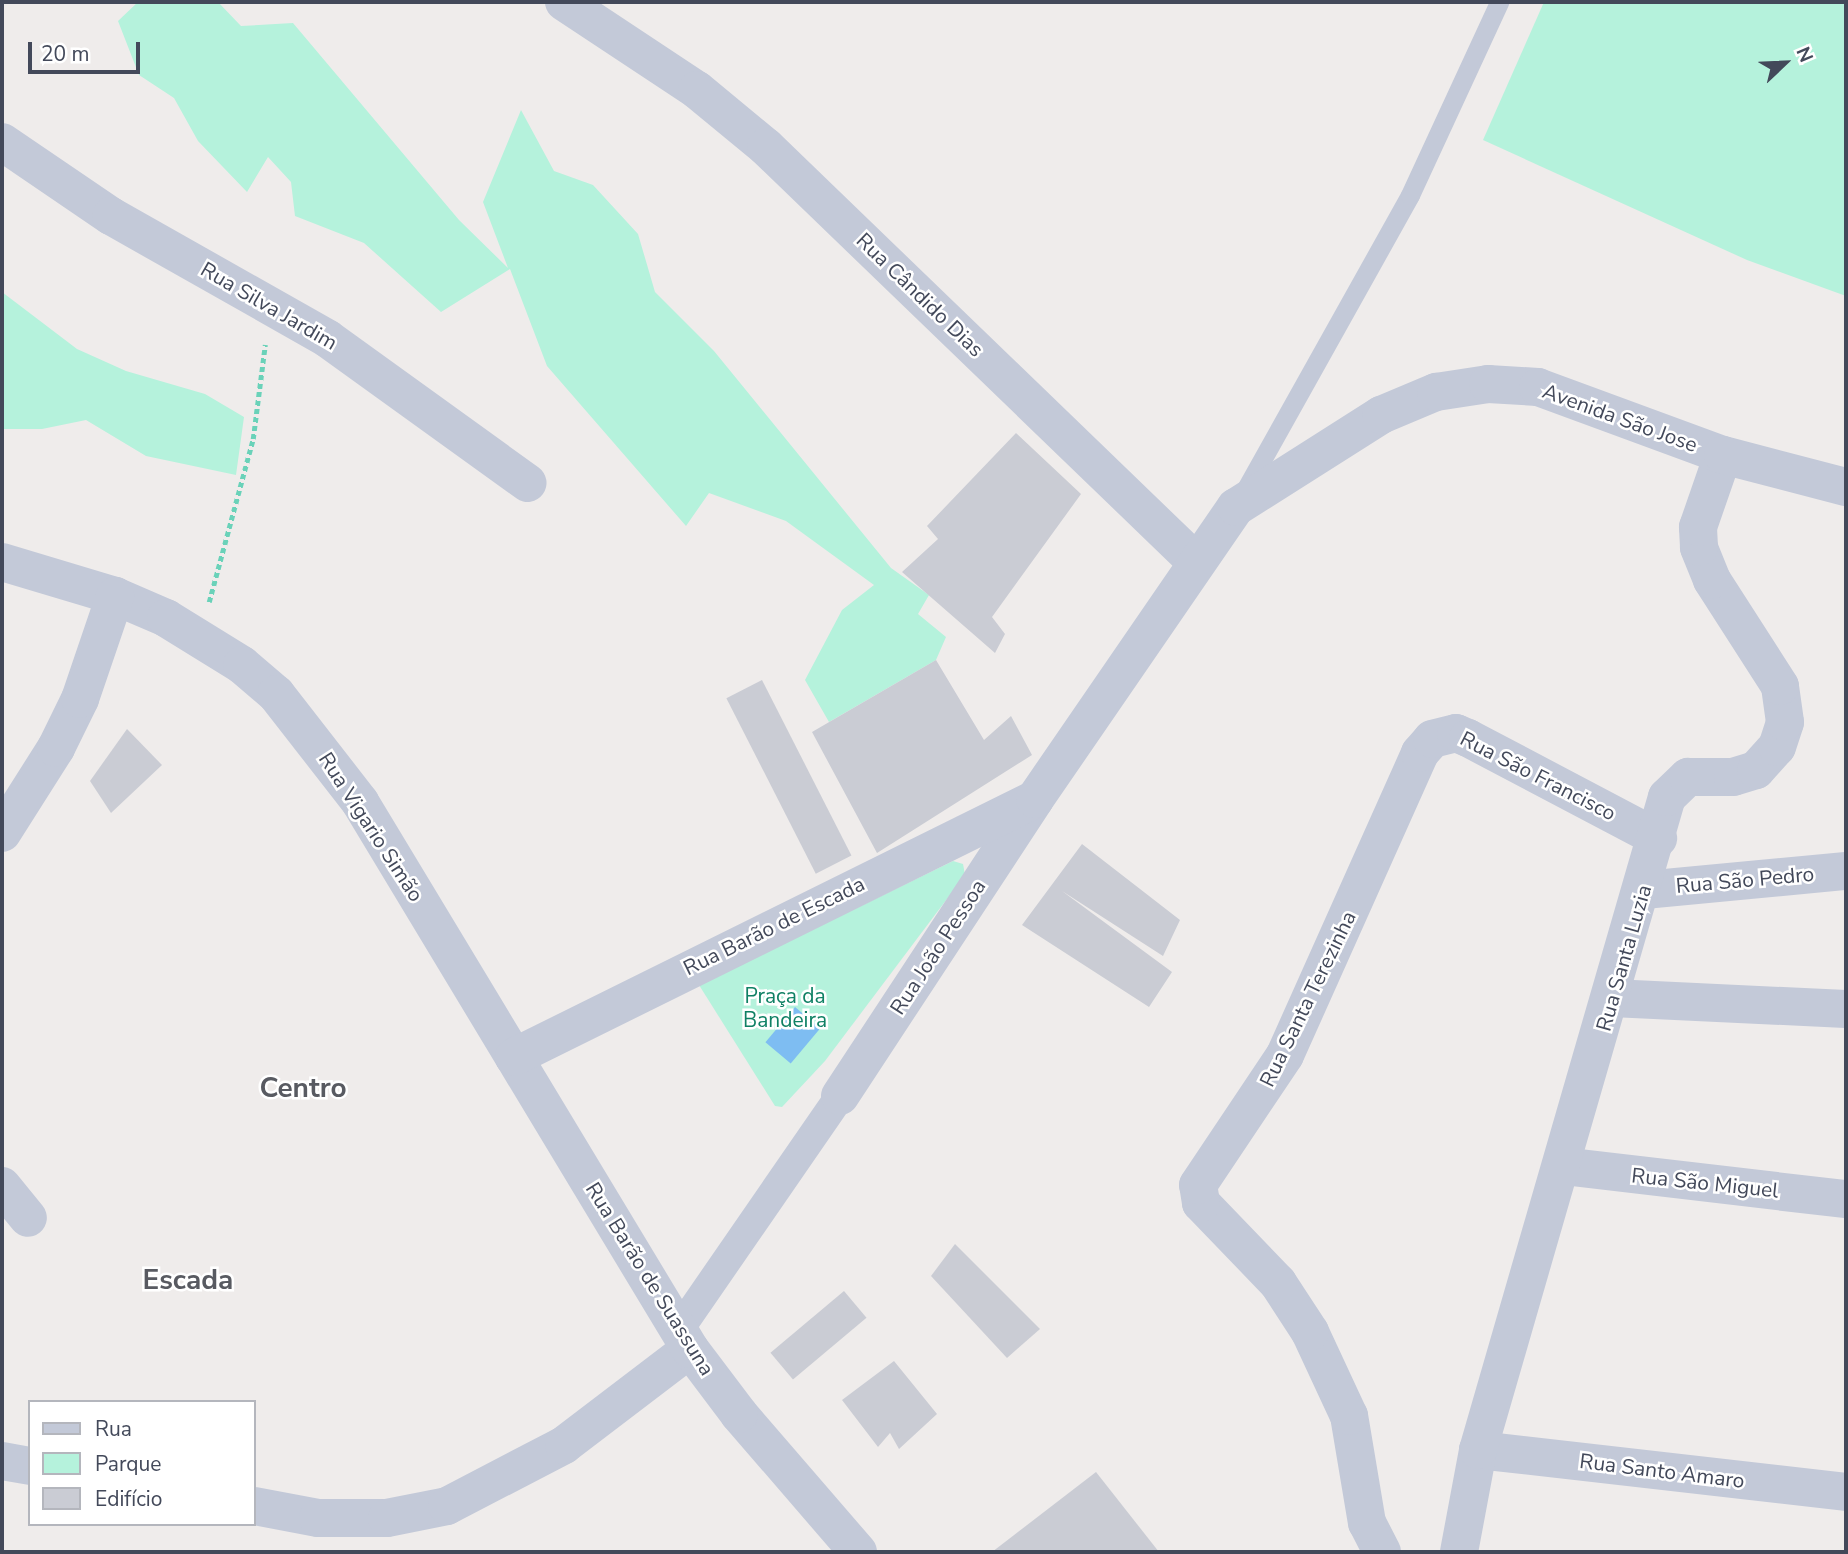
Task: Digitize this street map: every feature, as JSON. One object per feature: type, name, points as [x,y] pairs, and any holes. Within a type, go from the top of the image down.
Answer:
[{"type":"street","name":"Rua Cândido Dias","points":[[564,2],[632,44],[697,90],[766,147],[1196,562]]},
{"type":"street","name":"Rua Silva Jardim","points":[[2,142],[111,216],[338,346],[528,483]]},
{"type":"street","name":"Avenida São Jose","points":[[1196,562],[1236,507],[1381,415],[1436,392],[1488,384],[1551,391],[1723,455],[1846,487]]},
{"type":"street","name":"Rua Santa Luzia","points":[[1459,1552],[1478,1450],[1644,890],[1667,797],[1679,781],[1699,775],[1733,777],[1756,770],[1777,747],[1784,722],[1780,686],[1712,580],[1699,547],[1698,527],[1723,455]]},
{"type":"street","name":"Rua Vigario Simão","points":[[2,562],[115,596],[166,618],[242,665],[276,694],[309,733],[360,802],[514,1057]]},
{"type":"street","name":"Rua João Pessoa","points":[[684,1340],[1035,799],[1196,562]]},
{"type":"street","points":[[2,833],[56,748],[80,699],[115,596]]},
{"type":"street","name":"Rua São Francisco","points":[[1420,753],[1432,739],[1456,733],[1658,838]]},
{"type":"street","name":"Rua Santa Terezinha","points":[[1374,1538],[1349,1416],[1310,1332],[1278,1283],[1201,1203],[1198,1185],[1285,1055],[1420,753]]},
{"type":"street","name":"Rua Barão de Escada","points":[[514,1057],[719,952],[1035,799]]},
{"type":"street","name":"Rua São Pedro","points":[[1644,890],[1846,871]]},
{"type":"street","points":[[1612,998],[1846,1009]]},
{"type":"street","name":"Rua Barão de Suassuna","points":[[514,1057],[684,1340],[739,1414],[858,1552]]},
{"type":"street","name":"Rua São Miguel","points":[[1563,1166],[1846,1199]]},
{"type":"street","points":[[2,1186],[28,1218]]},
{"type":"street","points":[[256,1506],[318,1518],[387,1518],[447,1506],[564,1445],[684,1340]]},
{"type":"street","name":"Rua Santo Amaro","points":[[1478,1450],[1846,1492]]},
{"type":"street","points":[[2,1461],[28,1466]]},
{"type":"lane","points":[[1236,507],[1410,195],[1499,2]]},
{"type":"path","points":[[204,641],[213,575],[253,439],[269,306]]},
{"type":"green space","points":[[138,2],[218,2],[241,26],[293,23],[459,220],[508,268],[483,202],[521,110],[554,171],[593,185],[638,234],[655,292],[714,351],[891,568],[929,595],[918,614],[946,637],[936,660],[829,722],[805,680],[842,610],[874,585],[786,521],[709,493],[686,526],[547,366],[510,269],[441,312],[364,243],[295,216],[291,182],[268,157],[247,192],[198,141],[174,98],[139,75],[118,21]]},
{"type":"green space","points":[[1544,2],[1846,2],[1846,296],[1747,260],[1483,140]]},
{"type":"green space","points":[[2,292],[77,349],[126,371],[205,394],[244,417],[236,475],[146,456],[86,420],[42,429],[4,429]]},
{"type":"green space","name":"Praça da Bandeira","points":[[953,861],[963,864],[965,875],[825,1061],[782,1107],[775,1106],[699,985]]},
{"type":"water","points":[[795,1007],[820,1028],[791,1063],[765,1042]]},
{"type":"building","points":[[1016,433],[1081,494],[992,617],[1005,634],[995,653],[902,572],[938,539],[927,526]]},
{"type":"building","points":[[936,660],[984,740],[1011,716],[1032,755],[877,853],[812,732]]},
{"type":"building","points":[[762,680],[851,856],[816,874],[726,698]]},
{"type":"building","points":[[127,729],[162,765],[111,813],[90,781]]},
{"type":"building","points":[[1082,844],[1180,920],[1163,956],[1062,891],[1172,972],[1149,1007],[1022,925]]},
{"type":"building","points":[[955,1244],[1040,1329],[1007,1358],[931,1276]]},
{"type":"building","points":[[844,1291],[866,1318],[793,1380],[770,1353]]},
{"type":"building","points":[[894,1361],[937,1414],[899,1449],[890,1433],[878,1447],[842,1400]]},
{"type":"building","points":[[1096,1472],[1159,1552],[992,1552]]},
{"type":"district","name":"Centro","points":[[303,1088]]},
{"type":"district","name":"Escada","points":[[188,1280]]}]
